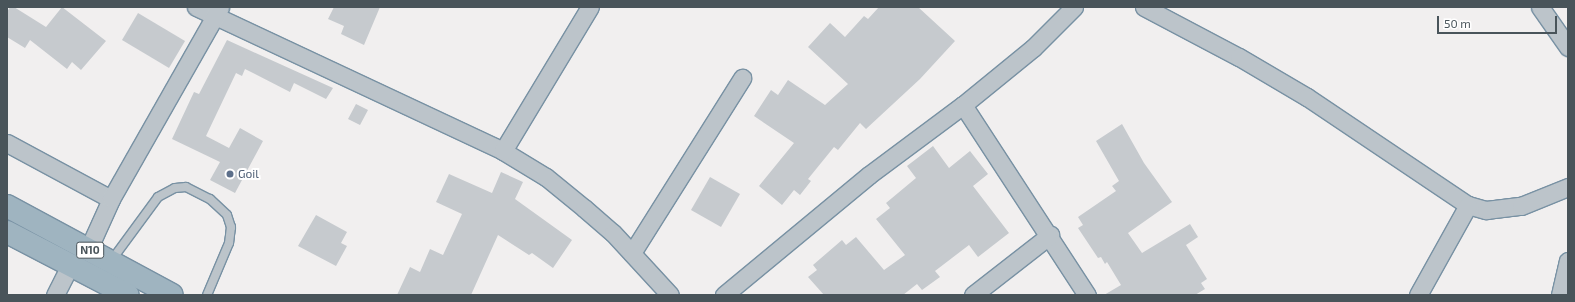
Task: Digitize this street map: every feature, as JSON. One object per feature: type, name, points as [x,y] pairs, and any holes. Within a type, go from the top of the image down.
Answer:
[{"type":"highway","name":"N10","points":[[7,206],[172,295]]},
{"type":"highway","name":"N10","points":[[7,232],[128,295]]},
{"type":"street","points":[[196,7],[218,12],[503,150],[546,177],[613,233],[670,295]]},
{"type":"street","points":[[503,150],[590,7]]},
{"type":"street","points":[[724,295],[869,175],[963,105],[1033,48],[1074,7]]},
{"type":"street","points":[[1144,7],[1239,57],[1307,97],[1468,205],[1486,210],[1521,206],[1568,187]]},
{"type":"street","points":[[1540,7],[1568,47]]},
{"type":"street","points":[[88,250],[111,199],[218,12]]},
{"type":"street","points":[[632,253],[742,78]]},
{"type":"street","points":[[963,105],[1050,235],[1087,295]]},
{"type":"street","points":[[7,143],[111,199]]},
{"type":"street","points":[[1418,295],[1468,205]]},
{"type":"street","points":[[974,295],[1050,235]]},
{"type":"street","points":[[1560,295],[1568,261]]},
{"type":"street","points":[[55,295],[70,265]]},
{"type":"lane","points":[[111,261],[158,197],[175,188],[186,187],[210,199],[227,215],[231,227],[229,243],[207,295]]},
{"type":"building","points":[[10,7],[14,7],[46,27],[62,7],[106,41],[81,70],[72,62],[67,69],[30,40],[25,48],[7,37],[7,12]]},
{"type":"building","points":[[334,7],[380,7],[364,45],[341,34],[344,26],[328,19]]},
{"type":"building","points":[[879,7],[918,7],[955,41],[920,79],[866,129],[860,123],[838,150],[834,147],[808,179],[811,181],[800,195],[794,190],[782,205],[759,186],[794,143],[754,116],[771,90],[778,95],[788,80],[825,105],[848,84],[808,47],[830,23],[845,37],[864,16],[868,19]]},
{"type":"building","points":[[138,13],[185,41],[169,68],[122,40]]},
{"type":"building","points":[[227,40],[333,88],[326,99],[294,83],[290,92],[245,69],[242,76],[236,73],[206,136],[229,148],[240,128],[263,141],[235,193],[210,180],[220,162],[172,139],[194,92],[199,94]]},
{"type":"building","points":[[356,104],[368,110],[360,125],[348,119]]},
{"type":"building","points":[[1122,124],[1144,163],[1172,202],[1128,233],[1142,253],[1190,224],[1198,237],[1186,245],[1207,279],[1201,283],[1205,289],[1195,295],[1104,295],[1121,285],[1107,262],[1105,264],[1101,257],[1098,258],[1078,228],[1083,225],[1078,217],[1116,191],[1112,186],[1119,181],[1096,141]]},
{"type":"building","points":[[933,146],[949,168],[970,151],[988,174],[973,186],[1009,233],[978,257],[969,245],[935,271],[940,277],[922,290],[917,284],[903,295],[824,295],[808,277],[817,270],[813,265],[842,240],[846,245],[856,237],[884,270],[905,255],[876,219],[890,208],[886,203],[916,178],[907,166]]},
{"type":"building","points":[[501,172],[523,182],[515,199],[572,240],[553,268],[532,253],[529,255],[498,235],[471,295],[397,295],[410,267],[420,272],[430,249],[443,255],[462,214],[436,202],[449,174],[492,193]]},
{"type":"building","points":[[710,177],[740,194],[721,227],[691,210]]},
{"type":"building","points":[[316,215],[347,232],[341,243],[347,246],[336,266],[298,246]]},
{"type":"place","name":"Goil","points":[[230,174]]}]
